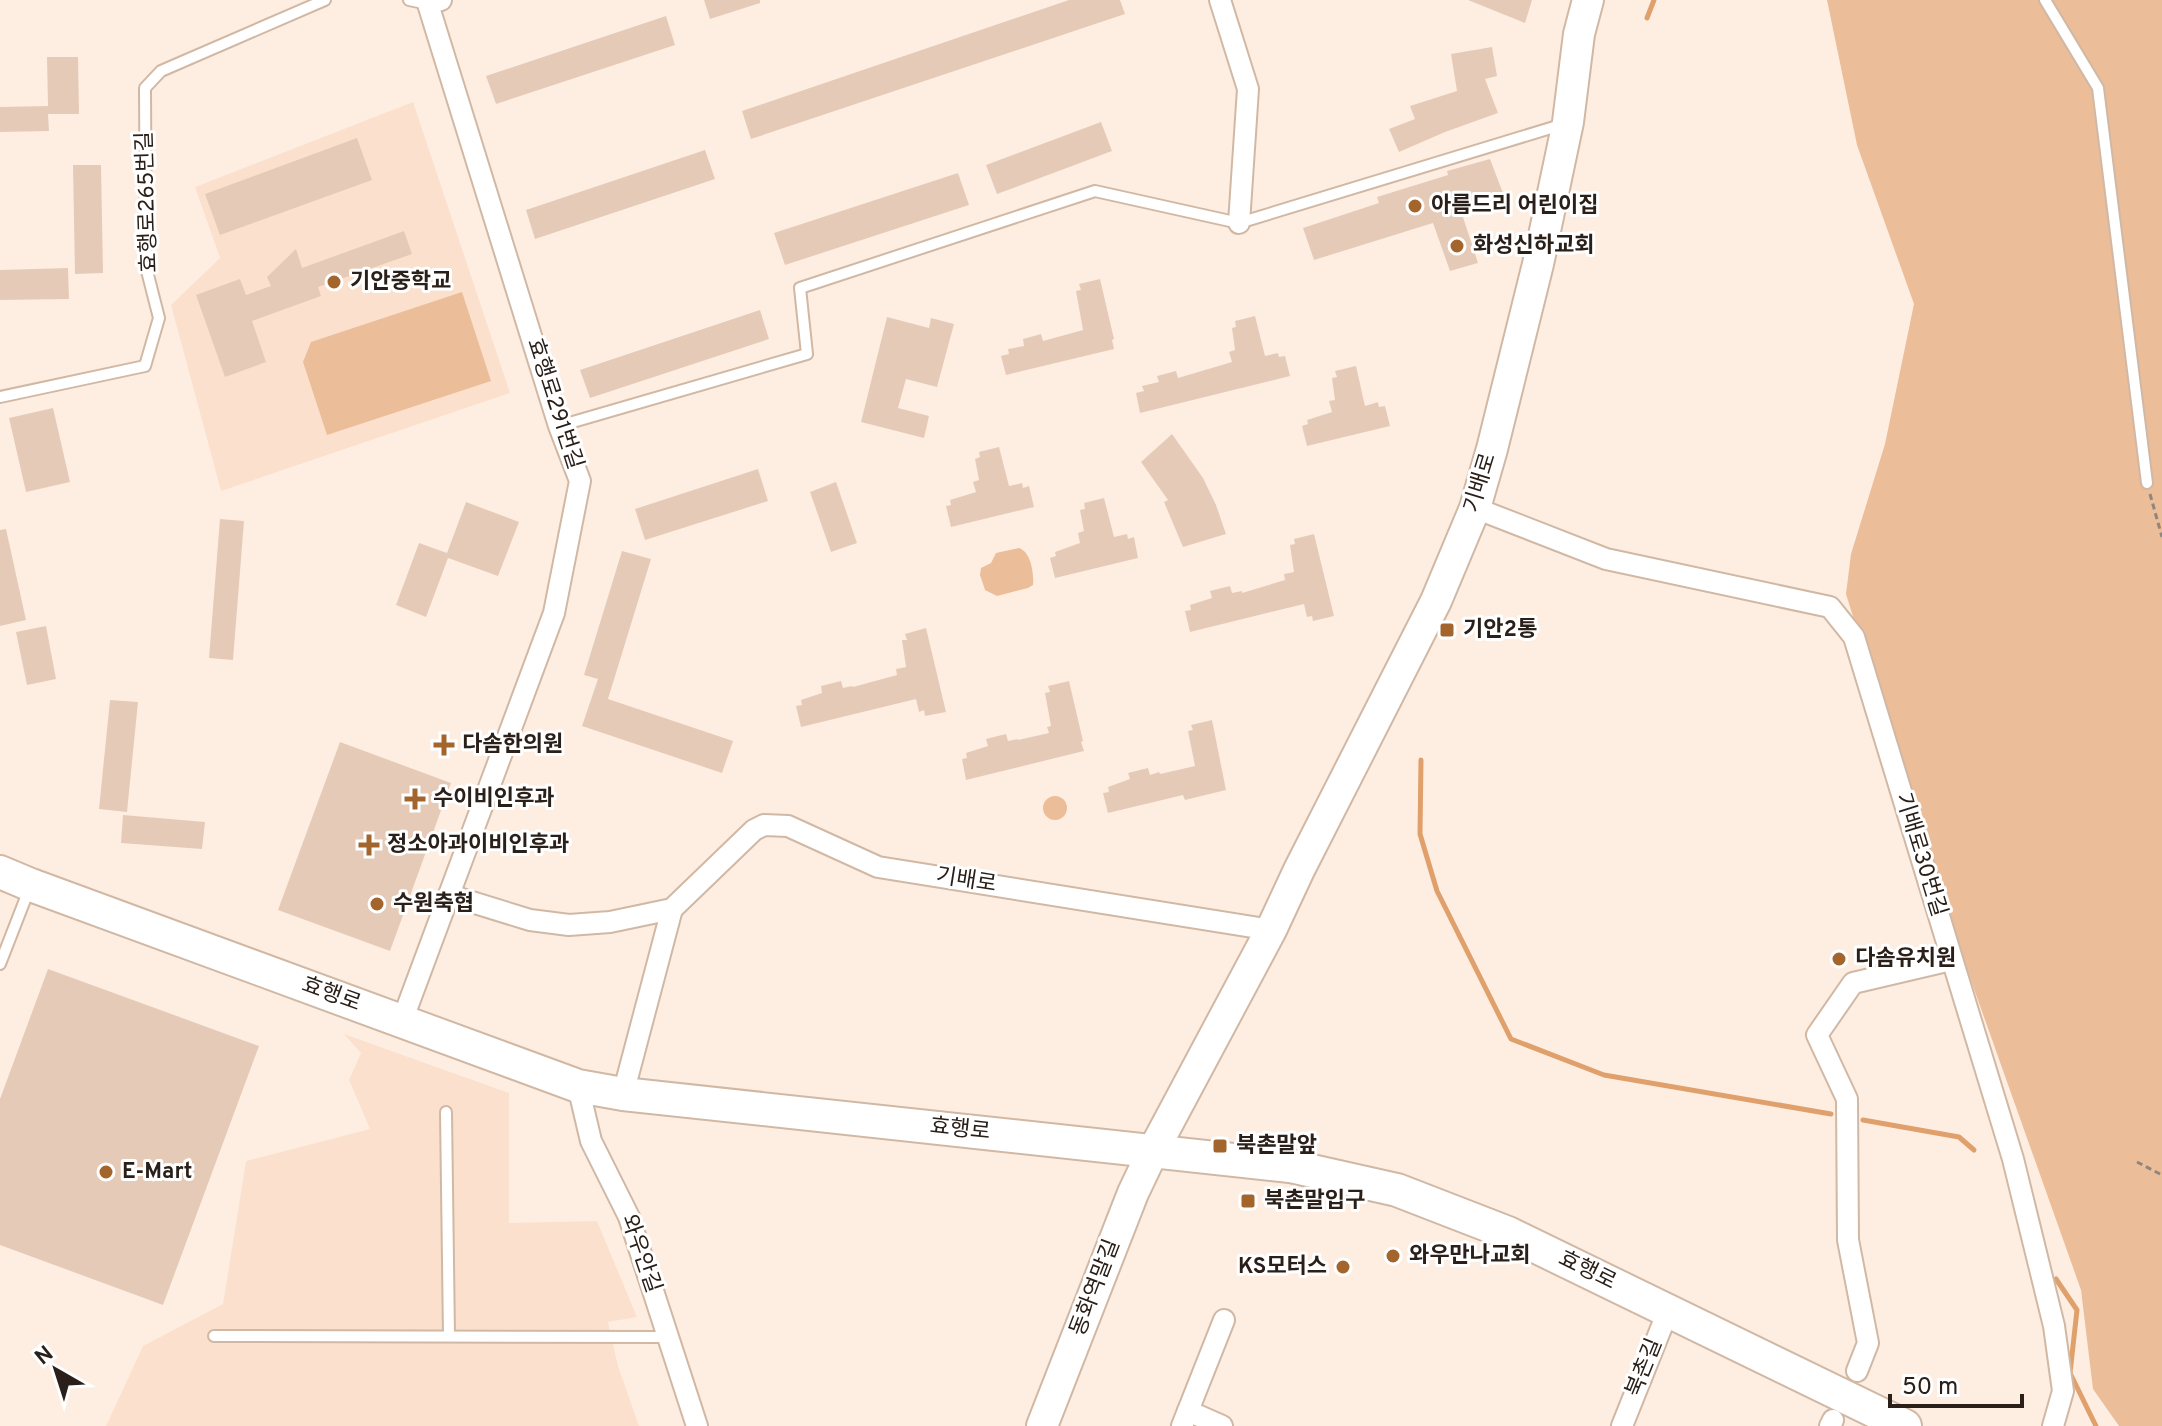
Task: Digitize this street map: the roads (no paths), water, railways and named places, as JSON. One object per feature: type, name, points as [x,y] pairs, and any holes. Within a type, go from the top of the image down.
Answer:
[{"type":"main road","name":"효행로","points":[[0,872],[578,1086],[623,1094],[1290,1166],[1397,1190],[1508,1233],[1905,1426]]},
{"type":"street","points":[[1220,0],[1248,89],[1239,223]]},
{"type":"street","name":"기배로","points":[[1153,1151],[1271,930],[1436,601],[1475,508],[1538,264],[1568,122],[1579,34],[1588,0]]},
{"type":"street","name":"효행로291번길","points":[[402,1021],[554,613],[580,481],[559,426],[426,1]]},
{"type":"street","name":"기배로30번길","points":[[1475,508],[1606,559],[1830,607],[1854,637],[2013,1159],[2054,1326],[2063,1391],[2053,1426]]},
{"type":"street","name":"기배로","points":[[672,909],[754,830],[764,825],[788,826],[878,867],[1271,930]]},
{"type":"street","points":[[449,895],[530,920],[569,925],[610,922],[672,909],[623,1094]]},
{"type":"street","points":[[1857,1371],[1868,1343],[1848,1240],[1847,1099],[1817,1035],[1853,983],[1951,960]]},
{"type":"street","name":"와우안길","points":[[578,1086],[591,1141],[629,1217],[697,1426]]},
{"type":"street","name":"동화역말길","points":[[1042,1426],[1133,1193],[1153,1151]]},
{"type":"street","name":"북촌길","points":[[1622,1426],[1668,1311]]},
{"type":"street","points":[[1222,1426],[1185,1418],[1224,1320]]},
{"type":"lane","name":"효행로265번길","points":[[0,397],[145,366],[159,318],[146,267],[145,88],[161,71],[325,0]]},
{"type":"lane","points":[[2045,0],[2098,88],[2147,483]]},
{"type":"lane","points":[[559,426],[807,354],[800,288],[1095,191],[1239,223],[1568,122]]},
{"type":"lane","points":[[0,964],[31,885]]},
{"type":"lane","points":[[446,1112],[449,1336]]},
{"type":"lane","points":[[214,1336],[668,1337]]},
{"type":"waterway","points":[[1647,18],[1654,0]]},
{"type":"waterway","points":[[1421,760],[1420,834],[1437,891],[1511,1039],[1604,1075],[1831,1114]]},
{"type":"waterway","points":[[1863,1120],[1959,1137],[1974,1150]]},
{"type":"waterway","points":[[2056,1279],[2077,1310],[2070,1373],[2096,1426]]},
{"type":"place","name":"아름드리 어린이집","points":[[1415,206]]},
{"type":"place","name":"화성신하교회","points":[[1457,246]]},
{"type":"place","name":"기안중학교","points":[[334,282]]},
{"type":"place","name":"기안2통","points":[[1447,630]]},
{"type":"place","name":"다솜한의원","points":[[444,745]]},
{"type":"place","name":"수이비인후과","points":[[415,799]]},
{"type":"place","name":"정소아과이비인후과","points":[[369,845]]},
{"type":"place","name":"수원축협","points":[[377,904]]},
{"type":"place","name":"다솜유치원","points":[[1839,959]]},
{"type":"place","name":"북촌말앞","points":[[1220,1146]]},
{"type":"place","name":"E-Mart","points":[[106,1172]]},
{"type":"place","name":"북촌말입구","points":[[1248,1201]]},
{"type":"place","name":"와우만나교회","points":[[1393,1256]]},
{"type":"place","name":"KS모터스","points":[[1343,1267]]}]
